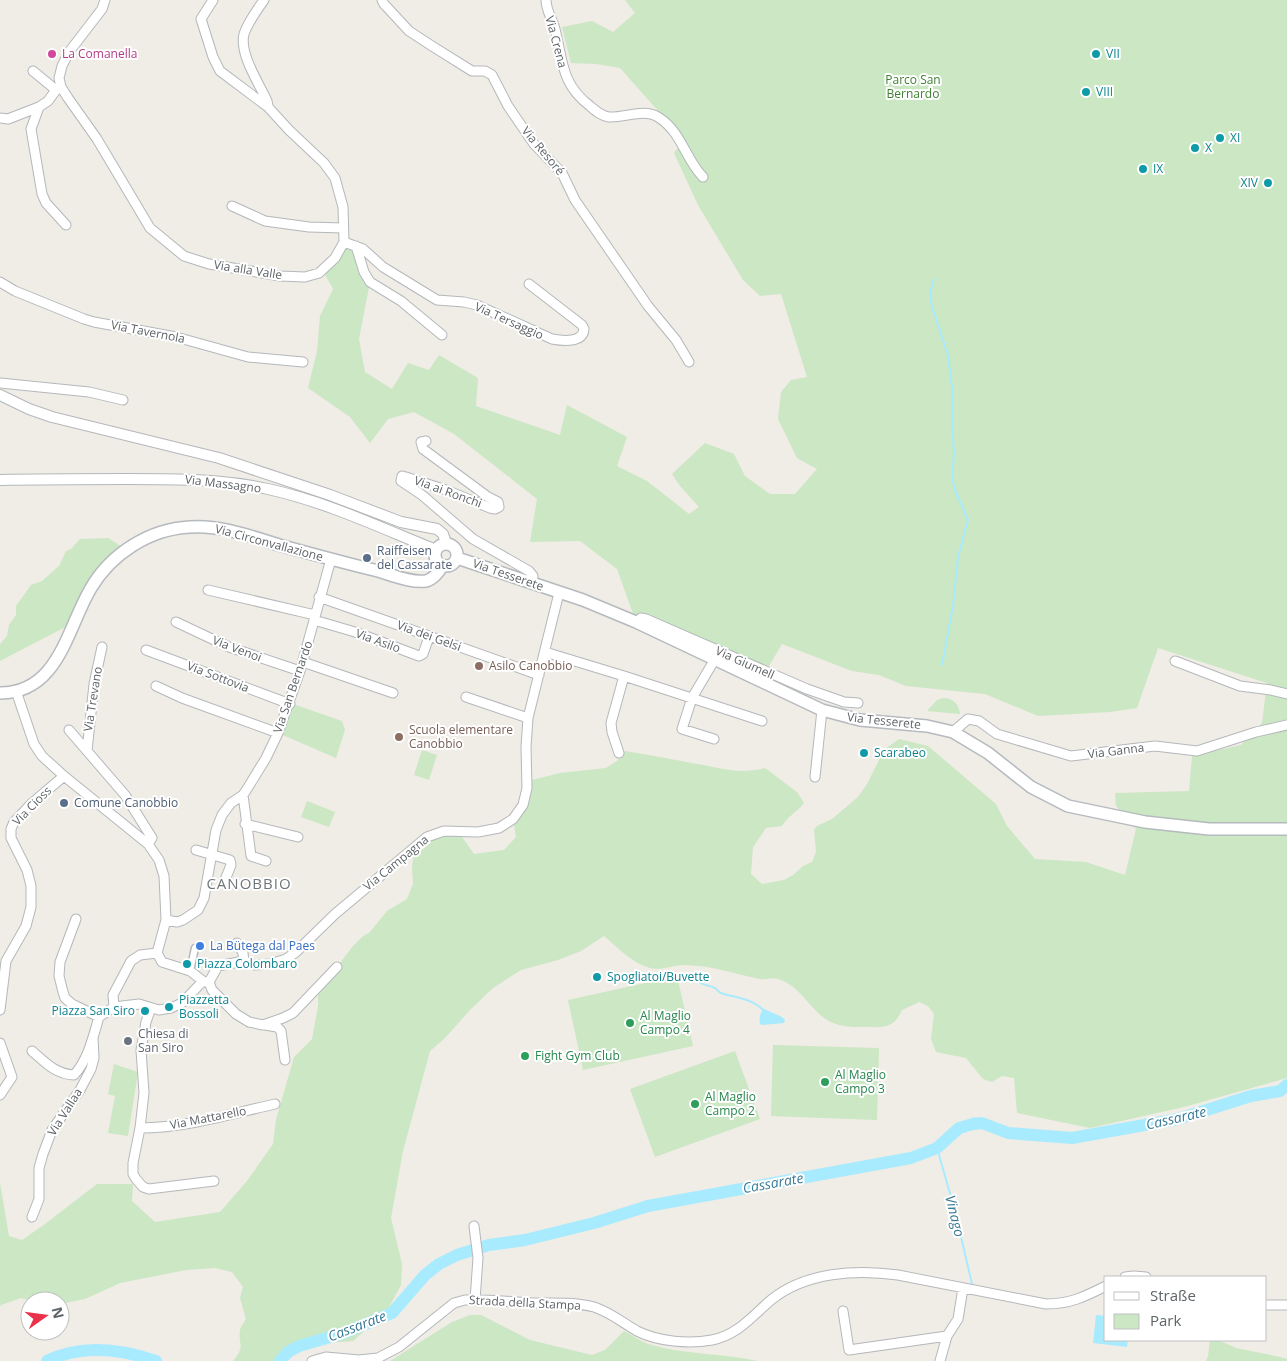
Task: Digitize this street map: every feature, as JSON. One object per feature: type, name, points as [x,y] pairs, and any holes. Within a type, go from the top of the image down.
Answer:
[{"type":"main road","name":"Via Circonvallazione","points":[[16,691],[33,684],[52,667],[59,657],[91,588],[106,568],[127,550],[150,536],[183,528],[214,528],[242,534],[330,560]]},
{"type":"main road","points":[[330,560],[423,581],[434,577],[442,566],[453,564],[457,558],[455,548],[446,543],[440,545],[436,550],[435,558],[442,566]]},
{"type":"main road","name":"Via Tesserete","points":[[457,558],[532,583],[636,622],[822,710],[854,720],[927,726],[953,732],[988,753],[1032,787],[1053,800],[1075,808],[1145,822],[1200,828],[1287,830]]},
{"type":"main road","points":[[0,693],[16,691]]},
{"type":"street","points":[[0,118],[8,119],[39,107],[59,89],[62,66],[69,52],[102,9],[105,0]]},
{"type":"street","points":[[214,0],[201,19],[220,71],[268,106],[332,173],[342,199],[344,242]]},
{"type":"street","points":[[264,0],[255,12],[246,31],[244,44],[247,60],[268,106]]},
{"type":"street","name":"Via Resoré","points":[[382,0],[413,34],[472,71],[485,71],[492,75],[504,100],[529,136],[562,173],[575,200],[648,306],[676,340],[689,362]]},
{"type":"street","name":"Via Crena","points":[[546,0],[547,10],[555,30],[562,66],[578,97],[604,116],[646,113],[658,117],[680,139],[698,172],[703,177]]},
{"type":"street","name":"Via alla Valle","points":[[33,71],[59,89],[97,140],[150,228],[184,256],[209,264],[247,272],[305,277],[323,271],[335,258],[344,242]]},
{"type":"street","points":[[39,107],[31,129],[42,194],[46,203],[66,225]]},
{"type":"street","points":[[232,206],[266,221],[310,227],[344,228]]},
{"type":"street","name":"Via Tersaggio","points":[[344,242],[369,253],[383,267],[438,300],[477,305],[552,340],[566,341],[582,336],[584,332],[582,325],[529,284]]},
{"type":"street","points":[[356,246],[364,272],[370,282],[401,301],[442,335]]},
{"type":"street","name":"Via Tavernola","points":[[0,282],[15,291],[89,321],[176,337],[248,357],[303,362]]},
{"type":"street","points":[[0,382],[88,392],[123,400]]},
{"type":"street","points":[[0,395],[29,409],[52,417],[219,458],[330,495],[401,522],[437,529],[443,534],[446,543]]},
{"type":"street","name":"Via ai Ronchi","points":[[426,441],[421,442],[423,449],[489,498],[498,502],[499,507],[495,509],[490,508],[446,490],[406,477],[402,476],[401,481],[422,495],[478,544],[530,571],[533,576],[532,583]]},
{"type":"street","name":"Via Massagno","points":[[0,480],[184,479],[252,486],[289,494],[340,510],[436,550]]},
{"type":"street","name":"Via San Bernardo","points":[[165,921],[177,922],[198,910],[204,898],[216,830],[222,815],[231,803],[243,796],[266,758],[290,704],[330,560]]},
{"type":"street","points":[[208,590],[315,617]]},
{"type":"street","name":"Via Campagna","points":[[155,1009],[171,1008],[179,1004],[206,982],[218,966],[244,961],[255,965],[270,964],[291,956],[335,914],[415,846],[433,834],[451,830],[478,832],[499,828],[513,819],[523,805],[527,788],[526,747],[528,718],[559,593]]},
{"type":"street","name":"Via dei Gelsi","points":[[319,597],[539,675]]},
{"type":"street","name":"Via Asilo","points":[[315,617],[421,656],[430,637]]},
{"type":"street","name":"Via Giumell","points":[[636,622],[641,618],[646,618],[807,690],[844,702],[858,703]]},
{"type":"street","name":"Via Venoi","points":[[176,622],[229,647],[300,671]]},
{"type":"street","name":"Via Trevano","points":[[87,751],[94,684],[102,647]]},
{"type":"street","name":"Via Sottovia","points":[[146,650],[290,704]]},
{"type":"street","points":[[545,652],[762,721]]},
{"type":"street","points":[[714,739],[682,729],[692,698],[715,659]]},
{"type":"street","points":[[1175,660],[1240,686],[1287,694]]},
{"type":"street","points":[[303,662],[393,693]]},
{"type":"street","points":[[619,753],[611,723],[624,676]]},
{"type":"street","points":[[156,686],[182,698],[278,733]]},
{"type":"street","name":"Via Trevano","points":[[16,691],[37,749],[64,776],[148,844],[158,858],[163,869],[165,921],[157,953]]},
{"type":"street","points":[[466,696],[528,718]]},
{"type":"street","points":[[815,777],[822,710]]},
{"type":"street","name":"Via Ganna","points":[[953,732],[968,719],[976,719],[997,734],[1071,756],[1155,746],[1197,751],[1256,732],[1287,725]]},
{"type":"street","name":"Via Trevano","points":[[69,730],[125,795],[134,812],[150,833],[152,838],[148,844]]},
{"type":"street","name":"Via Cioss","points":[[0,1010],[6,961],[26,926],[31,906],[31,886],[27,870],[11,838],[10,829],[31,804],[64,776]]},
{"type":"street","points":[[243,796],[251,856],[266,861]]},
{"type":"street","points":[[246,824],[298,837]]},
{"type":"street","points":[[196,850],[231,862],[225,880]]},
{"type":"street","points":[[76,919],[60,962],[59,976],[62,992],[65,998],[72,1004],[99,1017]]},
{"type":"street","points":[[237,943],[243,953],[244,961]]},
{"type":"street","points":[[190,971],[195,948]]},
{"type":"street","points":[[114,1007],[114,995],[132,961],[140,955],[157,953],[162,962],[190,971],[206,982],[236,1014],[249,1022],[277,1027],[281,1032],[285,1060]]},
{"type":"street","points":[[263,1024],[293,1013],[337,967]]},
{"type":"street","points":[[32,1051],[55,1071],[74,1075],[81,1067],[99,1017],[114,1007],[139,1004],[155,1009],[146,1022],[141,1050],[144,1087],[133,1174],[143,1187],[151,1189],[214,1181]]},
{"type":"street","name":"Via Vallaa","points":[[32,1217],[39,1199],[39,1168],[43,1154],[52,1130],[80,1090],[91,1069],[94,1058],[93,1037]]},
{"type":"street","points":[[0,1043],[12,1077],[0,1095]]},
{"type":"street","name":"Via Mattarello","points":[[140,1128],[166,1127],[275,1104]]},
{"type":"street","points":[[474,1226],[478,1258],[476,1300]]},
{"type":"street","name":"Strada della Stampa","points":[[312,1361],[326,1357],[359,1360],[378,1358],[399,1347],[454,1303],[476,1300],[574,1304],[593,1307],[648,1335],[665,1339],[694,1341],[714,1339],[729,1334],[745,1325],[782,1292],[799,1284],[815,1279],[846,1274],[886,1273],[1046,1304],[1076,1301],[1104,1287]]},
{"type":"street","points":[[940,1361],[947,1336],[958,1319],[966,1289]]},
{"type":"street","points":[[1267,1305],[1287,1305]]},
{"type":"street","points":[[843,1311],[849,1350],[947,1336]]},
{"type":"green space","name":"Parco San Bernardo","points":[[625,0],[1287,0],[1287,1078],[1184,1107],[1090,1128],[1017,1113],[1014,1078],[1002,1076],[992,1082],[983,1079],[966,1058],[936,1052],[931,1039],[934,1014],[928,1006],[919,1002],[902,1010],[897,1019],[887,1026],[852,1027],[841,1025],[824,1018],[800,993],[786,982],[774,978],[760,979],[694,965],[679,965],[661,969],[652,968],[629,957],[604,936],[581,951],[558,960],[521,970],[493,988],[430,1051],[403,1151],[391,1218],[402,1264],[401,1285],[387,1311],[353,1341],[326,1343],[298,1349],[282,1361],[233,1361],[241,1346],[240,1330],[246,1319],[240,1298],[243,1287],[232,1272],[215,1268],[186,1270],[120,1283],[85,1299],[70,1302],[70,1291],[20,1291],[20,1298],[0,1307],[0,1183],[9,1236],[22,1240],[97,1184],[133,1184],[132,1201],[155,1222],[220,1212],[247,1181],[273,1144],[276,1120],[294,1057],[312,1039],[318,1006],[318,988],[353,946],[370,932],[387,911],[407,899],[413,884],[414,852],[439,835],[460,834],[474,854],[504,850],[516,837],[513,819],[532,780],[560,773],[606,768],[617,761],[625,751],[731,770],[747,771],[765,768],[797,792],[804,803],[782,826],[766,828],[753,847],[751,874],[762,884],[784,880],[803,866],[812,862],[816,852],[814,830],[817,826],[832,819],[858,797],[867,784],[884,750],[899,739],[928,746],[996,804],[1007,826],[1035,859],[1086,862],[1125,875],[1136,829],[1116,806],[1115,793],[1189,791],[1192,756],[1241,745],[1262,723],[1267,683],[1158,648],[1137,708],[1110,712],[1038,716],[985,694],[906,686],[879,675],[852,671],[782,644],[760,681],[636,622],[617,569],[580,541],[530,542],[537,499],[454,434],[414,412],[388,419],[370,443],[350,417],[308,388],[317,351],[320,316],[333,289],[323,271],[344,242],[356,246],[370,282],[359,339],[365,372],[392,389],[408,363],[429,370],[439,355],[478,378],[476,406],[560,435],[567,405],[627,437],[617,466],[647,481],[689,514],[699,507],[672,474],[705,443],[734,454],[745,476],[770,494],[795,494],[817,469],[797,458],[778,419],[781,392],[791,380],[807,377],[781,294],[760,296],[743,280],[698,205],[674,153],[684,140],[620,68],[596,64],[571,63],[562,27],[592,21],[613,32],[635,13]]},
{"type":"green space","points":[[108,538],[127,550],[114,560],[75,622],[0,661],[0,644],[7,636],[9,625],[16,615],[16,606],[31,585],[42,581],[59,566],[66,551],[71,549],[80,539]]},
{"type":"green space","points":[[943,698],[955,702],[960,714],[927,711],[937,700]]},
{"type":"green space","points":[[290,703],[342,721],[345,730],[336,758],[278,733]]},
{"type":"green space","points":[[422,750],[437,755],[429,780],[414,775]]},
{"type":"green space","points":[[307,801],[335,812],[329,827],[301,817]]},
{"type":"green space","name":"Al Maglio Campo 4","points":[[677,976],[693,1046],[583,1070],[568,1000]]},
{"type":"green space","name":"Al Maglio Campo 3","points":[[773,1045],[879,1048],[877,1120],[771,1116]]},
{"type":"green space","name":"Al Maglio Campo 2","points":[[735,1051],[760,1119],[655,1157],[630,1089]]},
{"type":"green space","points":[[114,1064],[138,1072],[128,1136],[108,1133],[115,1096],[108,1094]]},
{"type":"green space","points":[[470,1315],[481,1315],[530,1340],[592,1355],[605,1350],[624,1331],[645,1343],[662,1348],[758,1361],[390,1361],[452,1322]]},
{"type":"green space","points":[[1210,1341],[1220,1341],[1236,1348],[1280,1357],[1287,1359],[1287,1361],[1206,1361]]},
{"type":"water","points":[[764,1009],[782,1017],[785,1020],[784,1023],[760,1024],[760,1016]]},
{"type":"water","points":[[1096,1315],[1104,1316],[1104,1341],[1128,1341],[1127,1347],[1093,1343]]},
{"type":"waterway","points":[[934,279],[930,294],[932,307],[948,355],[952,387],[954,454],[952,477],[955,490],[968,520],[958,557],[953,606],[942,665]]},
{"type":"waterway","points":[[699,982],[715,988],[721,993],[754,1003],[763,1010]]},
{"type":"waterway","name":"Cassarate","points":[[280,1361],[288,1352],[299,1346],[344,1333],[392,1313],[425,1275],[439,1264],[457,1255],[489,1245],[525,1240],[594,1223],[648,1206],[911,1158],[937,1148],[959,1128],[973,1124],[982,1123],[1008,1133],[1072,1138],[1178,1119],[1251,1096],[1280,1091],[1287,1085]]},
{"type":"waterway","name":"Cassarate","points":[[973,1124],[974,1118]]},
{"type":"waterway","name":"Vinago","points":[[937,1148],[955,1211],[972,1284]]},
{"type":"waterway","name":"Cassarate","points":[[47,1361],[74,1352],[88,1350],[115,1351],[156,1361]]},
{"type":"waterway","name":"Vinago","points":[[945,1361],[946,1354]]},
{"type":"place","name":"La Comanella","points":[[52,54]]},
{"type":"place","name":"VII","points":[[1096,54]]},
{"type":"place","name":"VIII","points":[[1086,92]]},
{"type":"place","name":"XI","points":[[1220,138]]},
{"type":"place","name":"X","points":[[1195,148]]},
{"type":"place","name":"IX","points":[[1143,169]]},
{"type":"place","name":"XIV","points":[[1268,183]]},
{"type":"place","name":"Raiffeisen del Cassarate","points":[[367,558]]},
{"type":"place","name":"Asilo Canobbio","points":[[479,666]]},
{"type":"place","name":"Scuola elementare Canobbio","points":[[399,737]]},
{"type":"place","name":"Scarabeo","points":[[864,753]]},
{"type":"place","name":"Comune Canobbio","points":[[64,803]]},
{"type":"place","name":"La Bütega dal Paes","points":[[200,946]]},
{"type":"place","name":"Piazza Colombaro","points":[[187,964]]},
{"type":"place","name":"Spogliatoi/Buvette","points":[[597,977]]},
{"type":"place","name":"Piazzetta Bossoli","points":[[169,1007]]},
{"type":"place","name":"Piazza San Siro","points":[[145,1011]]},
{"type":"place","name":"Al Maglio Campo 4","points":[[630,1023]]},
{"type":"place","name":"Chiesa di San Siro","points":[[128,1041]]},
{"type":"place","name":"Fight Gym Club","points":[[525,1056]]},
{"type":"place","name":"Al Maglio Campo 3","points":[[825,1082]]},
{"type":"place","name":"Al Maglio Campo 2","points":[[695,1104]]},
{"type":"district","name":"CANOBBIO","points":[[249,884]]}]
